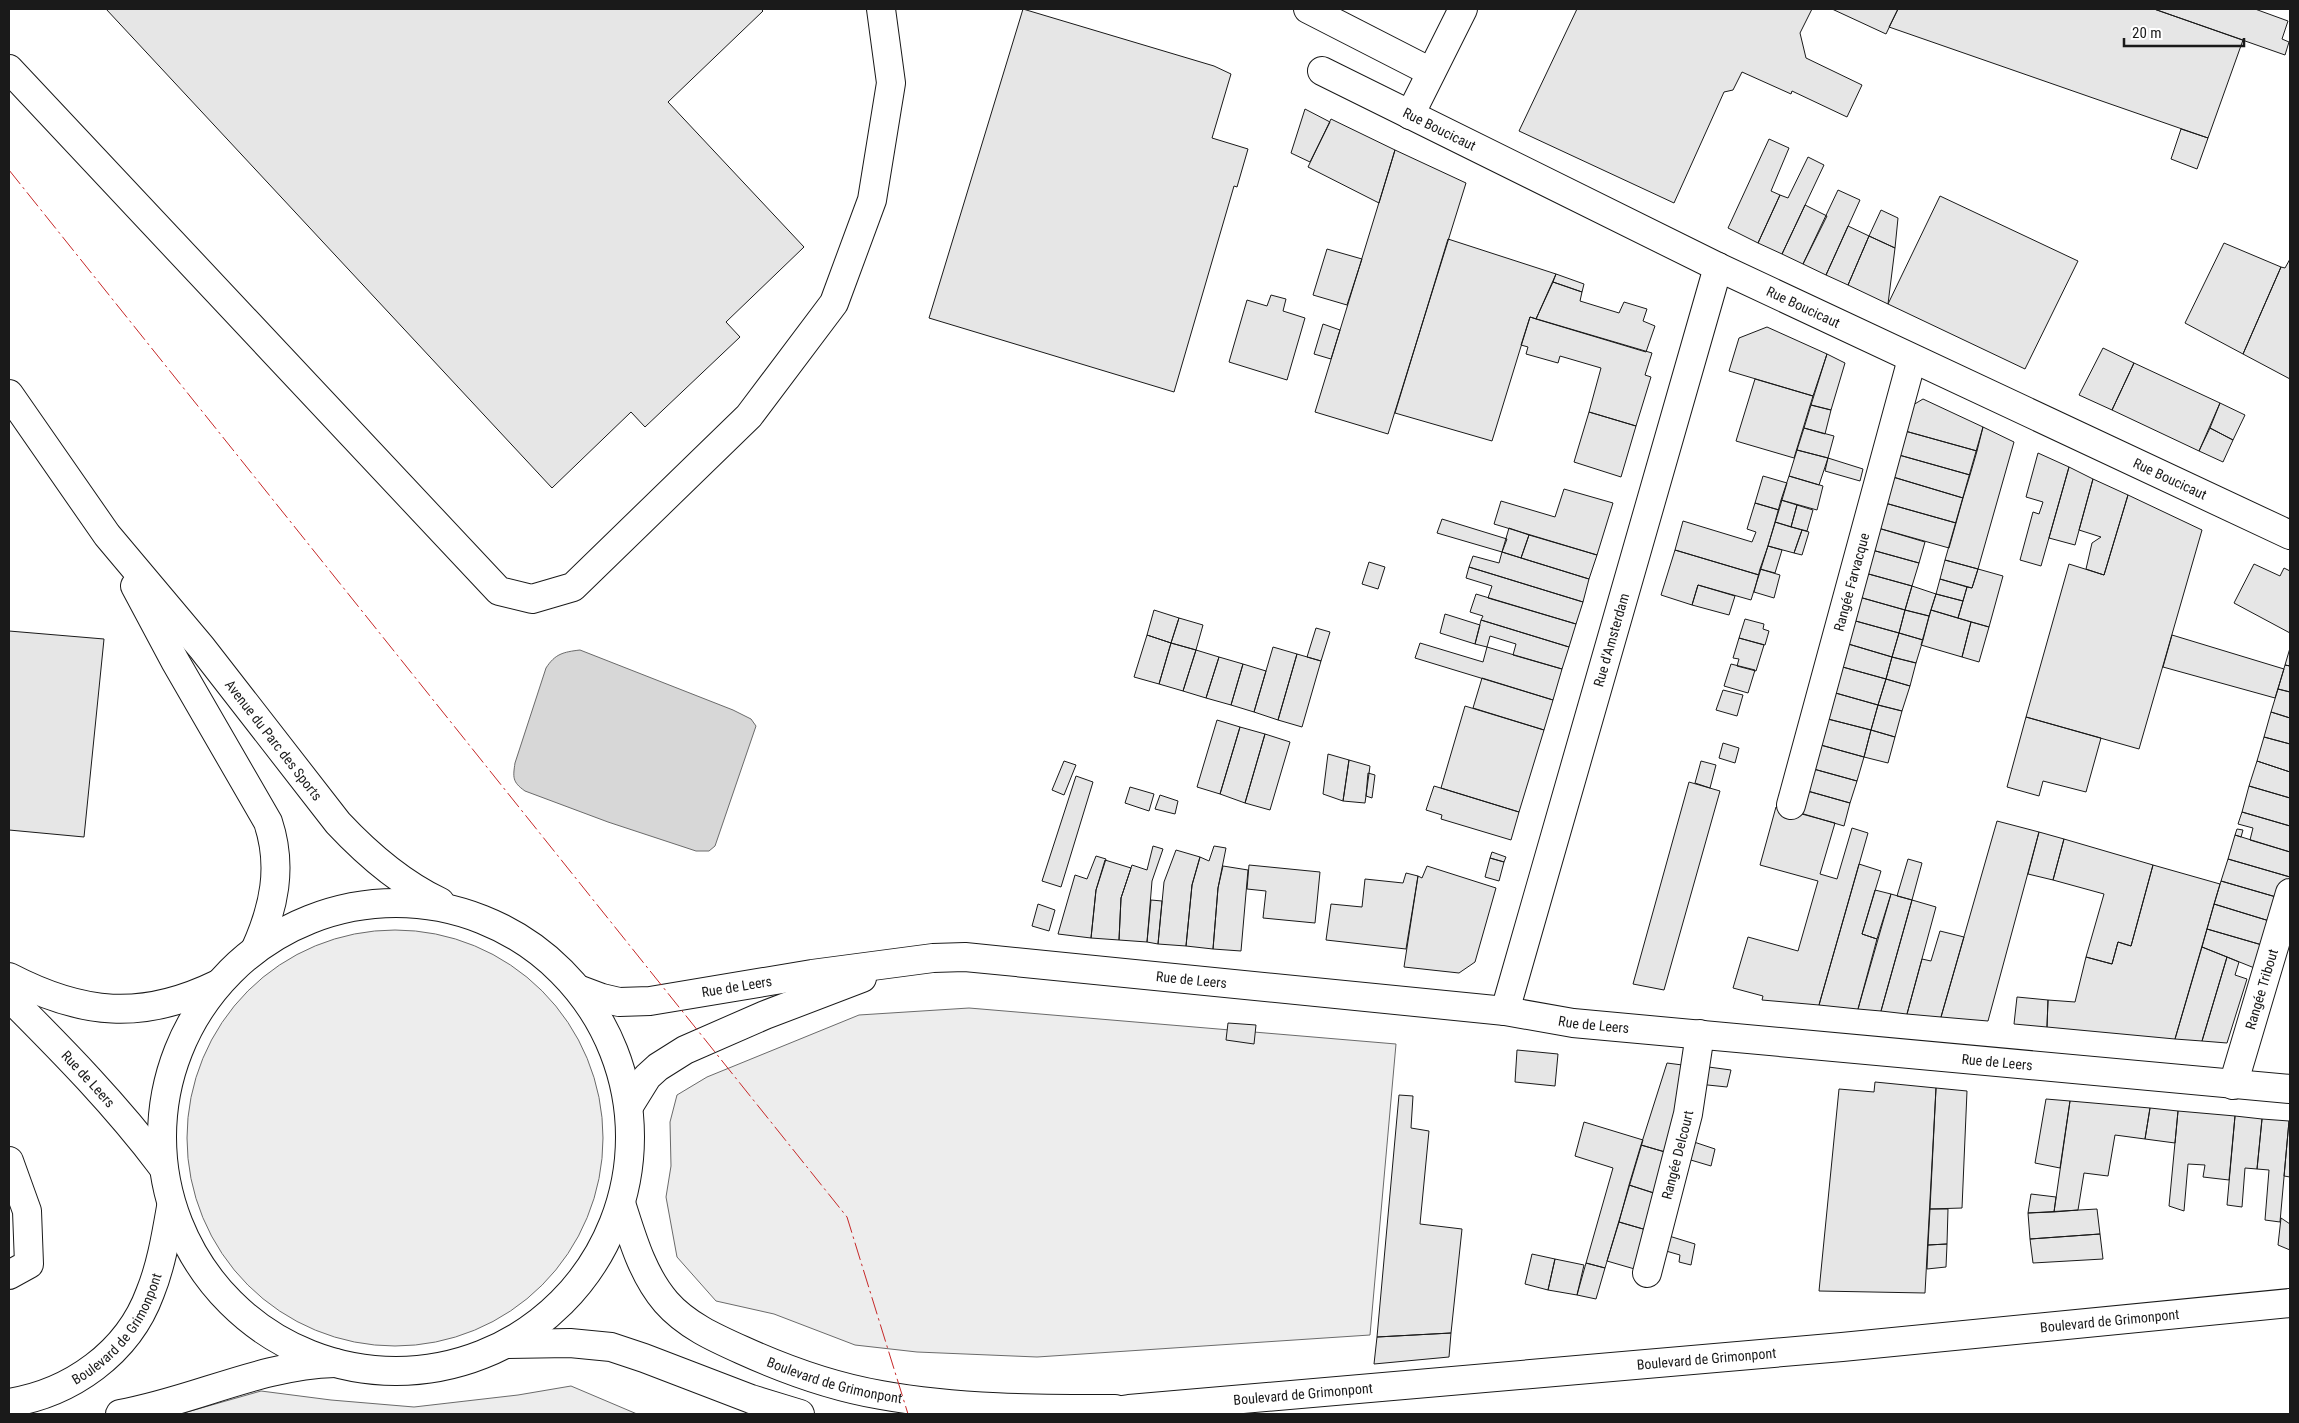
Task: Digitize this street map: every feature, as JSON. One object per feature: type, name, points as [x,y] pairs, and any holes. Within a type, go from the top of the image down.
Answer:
[{"type":"main road","points":[[9,69],[499,591],[532,599],[573,587],[742,423],[834,303],[872,200],[890,83],[881,9]]},
{"type":"main road","points":[[1308,9],[1431,72]]},
{"type":"main road","points":[[1410,115],[1463,9]]},
{"type":"main road","name":"Rue Boucicaut","points":[[1322,72],[1718,268],[2290,535]]},
{"type":"main road","name":"Rue d'Amsterdam","points":[[1505,1011],[1718,268]]},
{"type":"main road","name":"Rangée Farvacque","points":[[1791,805],[1912,359]]},
{"type":"main road","name":"Avenue du Parc des Sports","points":[[9,394],[107,535],[202,648],[338,823],[357,844],[396,877],[431,897],[467,913]]},
{"type":"main road","name":"Avenue du Parc des Sports","points":[[107,535],[175,661],[268,822],[275,846],[277,873],[270,912],[255,950]]},
{"type":"main road","name":"Rangée Tribout","points":[[2233,1085],[2290,893]]},
{"type":"main road","points":[[120,1414],[176,1402],[282,1368],[335,1364],[384,1371],[433,1368],[457,1363],[505,1344],[540,1322],[584,1277],[606,1241],[621,1203],[626,1182],[630,1144],[629,1106],[622,1075],[612,1044],[597,1016],[578,989],[536,949],[503,928],[467,913],[424,904],[379,903],[335,910],[300,923],[255,950],[218,984],[190,1024],[171,1070],[161,1117],[162,1166],[171,1207],[180,1232],[197,1262],[224,1297],[243,1315],[286,1344],[335,1364]]},
{"type":"main road","name":"Rue de Leers","points":[[578,989],[619,1002],[650,1001],[793,977],[933,958],[965,957],[1505,1011],[1573,1022],[2290,1089]]},
{"type":"main road","name":"Rue de Leers","points":[[629,1106],[647,1077],[664,1063],[685,1050],[765,1015],[898,964]]},
{"type":"main road","points":[[9,977],[53,997],[118,1010],[169,1004],[193,996],[218,984]]},
{"type":"main road","name":"Rue de Leers","points":[[9,997],[101,1090],[162,1166]]},
{"type":"main road","name":"Rangée Delcourt","points":[[1647,1273],[1688,1114],[1700,1034]]},
{"type":"main road","points":[[9,1161],[27,1211],[29,1264],[9,1275]]},
{"type":"main road","name":"Boulevard de Grimonpont","points":[[621,1203],[645,1269],[667,1303],[695,1326],[760,1358],[820,1380],[882,1395],[1011,1408],[1129,1409]]},
{"type":"main road","name":"Boulevard de Grimonpont","points":[[9,1403],[36,1397],[76,1380],[93,1368],[124,1339],[135,1324],[151,1292],[165,1243],[171,1207]]},
{"type":"main road","name":"Boulevard de Grimonpont","points":[[1095,1414],[1129,1409],[1842,1347],[2288,1302]]},
{"type":"main road","points":[[505,1344],[570,1343],[611,1347],[751,1399],[800,1414]]},
{"type":"shaded area","points":[[580,650],[733,710],[751,719],[756,726],[715,846],[709,851],[696,851],[608,822],[525,791],[516,782],[514,776],[515,763],[546,668],[560,654]]},
{"type":"shaded area","points":[[395,930],[436,934],[475,946],[510,965],[542,991],[568,1023],[587,1058],[599,1097],[603,1138],[599,1179],[587,1218],[568,1253],[542,1285],[510,1311],[475,1330],[436,1342],[395,1346],[354,1342],[315,1330],[280,1311],[248,1285],[222,1253],[203,1218],[191,1179],[187,1138],[191,1097],[203,1058],[222,1023],[248,991],[280,965],[315,946],[354,934]]},
{"type":"shaded area","points":[[969,1008],[1396,1044],[1370,1335],[1037,1357],[917,1352],[855,1345],[774,1314],[716,1301],[677,1257],[666,1197],[671,1166],[670,1122],[677,1095],[707,1077],[859,1015]]},
{"type":"shaded area","points":[[571,1386],[637,1414],[180,1414],[261,1391],[331,1400],[414,1407],[518,1395]]},
{"type":"building","points":[[106,9],[761,9],[763,11],[668,102],[804,247],[726,322],[740,337],[645,427],[631,412],[552,488]]},
{"type":"building","points":[[1023,9],[1214,66],[1231,74],[1212,138],[1248,149],[1237,187],[1234,186],[1174,392],[929,318]]},
{"type":"building","points":[[1577,9],[1812,9],[1800,33],[1806,58],[1862,85],[1847,117],[1792,91],[1791,94],[1742,72],[1733,90],[1724,92],[1674,203],[1519,131]]},
{"type":"building","points":[[1832,9],[1898,9],[1886,34]]},
{"type":"building","points":[[1898,9],[2154,9],[2243,40],[2208,138],[1889,27]]},
{"type":"building","points":[[2154,9],[2255,9],[2288,21],[2282,39],[2289,42],[2285,55]]},
{"type":"building","points":[[1305,109],[1330,122],[1310,162],[1291,153]]},
{"type":"building","points":[[1331,119],[1395,150],[1379,203],[1308,167]]},
{"type":"building","points":[[2181,129],[2208,138],[2197,169],[2171,159]]},
{"type":"building","points":[[1769,139],[1789,148],[1771,191],[1780,195],[1758,243],[1728,228]]},
{"type":"building","points":[[1395,150],[1466,183],[1388,434],[1315,412]]},
{"type":"building","points":[[1808,157],[1824,165],[1782,254],[1758,243],[1780,195],[1788,198]]},
{"type":"building","points":[[1838,190],[1860,200],[1826,275],[1803,264]]},
{"type":"building","points":[[1940,196],[2078,261],[2025,369],[1888,304]]},
{"type":"building","points":[[1805,205],[1827,216],[1803,264],[1782,254]]},
{"type":"building","points":[[1881,210],[1898,218],[1895,248],[1869,236]]},
{"type":"building","points":[[1848,226],[1869,236],[1848,285],[1826,275]]},
{"type":"building","points":[[1869,236],[1895,248],[1888,304],[1848,285]]},
{"type":"building","points":[[1448,239],[1556,274],[1536,319],[1530,317],[1492,441],[1395,413]]},
{"type":"building","points":[[2224,243],[2281,267],[2243,354],[2185,323]]},
{"type":"building","points":[[1327,249],[1362,259],[1347,305],[1313,295]]},
{"type":"building","points":[[2290,259],[2290,379],[2243,354],[2281,267],[2285,268]]},
{"type":"building","points":[[1556,274],[1584,284],[1582,292],[1553,282]]},
{"type":"building","points":[[1553,282],[1582,292],[1580,301],[1619,313],[1624,302],[1647,309],[1643,321],[1655,326],[1646,352],[1536,319]]},
{"type":"building","points":[[1271,295],[1286,299],[1283,311],[1305,318],[1287,380],[1229,362],[1247,300],[1267,306]]},
{"type":"building","points":[[1530,317],[1652,353],[1645,375],[1651,377],[1636,426],[1589,412],[1601,368],[1560,356],[1558,363],[1526,354],[1528,347],[1521,345]]},
{"type":"building","points":[[1323,324],[1340,330],[1331,359],[1314,354]]},
{"type":"building","points":[[1767,327],[1827,354],[1813,396],[1729,371],[1739,338]]},
{"type":"building","points":[[2103,348],[2134,363],[2112,410],[2079,395]]},
{"type":"building","points":[[1827,354],[1845,363],[1831,410],[1811,405]]},
{"type":"building","points":[[2134,363],[2220,403],[2199,451],[2112,410]]},
{"type":"building","points":[[1755,379],[1813,396],[1794,458],[1736,441]]},
{"type":"building","points":[[1923,399],[1983,427],[1977,451],[1905,431],[1913,405]]},
{"type":"building","points":[[2220,403],[2245,415],[2233,440],[2210,428]]},
{"type":"building","points":[[1811,405],[1831,410],[1825,434],[1804,428]]},
{"type":"building","points":[[1589,412],[1636,426],[1621,477],[1574,462]]},
{"type":"building","points":[[1983,427],[2014,442],[1978,569],[1945,560]]},
{"type":"building","points":[[1804,428],[1834,436],[1828,458],[1797,450]]},
{"type":"building","points":[[2210,428],[2233,440],[2223,462],[2199,451]]},
{"type":"building","points":[[1905,431],[1977,451],[1970,475],[1899,455]]},
{"type":"building","points":[[1797,450],[1828,458],[1819,485],[1789,476]]},
{"type":"building","points":[[2038,453],[2069,467],[2041,566],[2020,560],[2033,512],[2039,514],[2043,502],[2026,497]]},
{"type":"building","points":[[1899,455],[1970,475],[1963,498],[1893,477]]},
{"type":"building","points":[[1828,458],[1863,469],[1860,481],[1825,471]]},
{"type":"building","points":[[2069,467],[2093,479],[2075,545],[2049,538]]},
{"type":"building","points":[[1763,476],[1787,483],[1779,510],[1755,503]]},
{"type":"building","points":[[1789,476],[1823,486],[1817,510],[1781,500]]},
{"type":"building","points":[[1893,477],[1963,498],[1956,523],[1885,503]]},
{"type":"building","points":[[2093,479],[2128,495],[2104,575],[2086,569],[2092,543],[2101,537],[2079,530]]},
{"type":"building","points":[[1564,489],[1613,503],[1597,555],[1494,524],[1501,501],[1555,517]]},
{"type":"building","points":[[2128,495],[2202,530],[2139,749],[2026,717],[2069,564],[2104,575]]},
{"type":"building","points":[[1781,500],[1797,505],[1791,527],[1775,522]]},
{"type":"building","points":[[1755,503],[1779,510],[1759,575],[1675,550],[1683,521],[1752,542],[1756,532],[1747,529]]},
{"type":"building","points":[[1885,503],[1956,523],[1949,548],[1878,528]]},
{"type":"building","points":[[1797,505],[1813,510],[1807,531],[1791,527]]},
{"type":"building","points":[[1442,519],[1507,539],[1502,552],[1437,533]]},
{"type":"building","points":[[1775,522],[1802,530],[1794,553],[1768,546]]},
{"type":"building","points":[[1509,528],[1529,535],[1521,558],[1502,552]]},
{"type":"building","points":[[1878,528],[1925,542],[1919,563],[1872,550]]},
{"type":"building","points":[[1802,530],[1809,532],[1802,555],[1794,553]]},
{"type":"building","points":[[1529,535],[1597,555],[1589,579],[1521,558]]},
{"type":"building","points":[[1768,546],[1782,550],[1775,573],[1760,569]]},
{"type":"building","points":[[1675,550],[1759,575],[1751,600],[1698,585],[1692,605],[1661,595]]},
{"type":"building","points":[[1872,550],[1919,563],[1912,586],[1865,573]]},
{"type":"building","points":[[1502,552],[1589,579],[1583,602],[1469,567],[1473,556],[1499,563]]},
{"type":"building","points":[[1945,560],[1978,569],[1972,588],[1940,579]]},
{"type":"building","points":[[1369,562],[1385,567],[1378,589],[1362,584]]},
{"type":"building","points":[[2254,564],[2280,576],[2284,568],[2290,571],[2290,633],[2234,603]]},
{"type":"building","points":[[1469,567],[1583,602],[1576,624],[1488,598],[1492,586],[1466,578]]},
{"type":"building","points":[[1760,569],[1780,575],[1774,598],[1754,592]]},
{"type":"building","points":[[1978,569],[2003,576],[1989,627],[1958,618],[1967,587],[1972,588]]},
{"type":"building","points":[[1865,573],[1912,586],[1905,610],[1859,597]]},
{"type":"building","points":[[1940,579],[1967,587],[1963,601],[1936,594]]},
{"type":"building","points":[[1698,585],[1735,596],[1729,615],[1692,605]]},
{"type":"building","points":[[1912,586],[1936,594],[1929,616],[1905,610]]},
{"type":"building","points":[[1476,594],[1576,624],[1569,647],[1481,620],[1483,616],[1470,612]]},
{"type":"building","points":[[1936,594],[1963,601],[1958,618],[1931,610]]},
{"type":"building","points":[[1859,597],[1905,610],[1899,633],[1852,620]]},
{"type":"building","points":[[1154,610],[1179,618],[1171,643],[1147,635]]},
{"type":"building","points":[[1905,610],[1929,616],[1923,640],[1899,633]]},
{"type":"building","points":[[1931,610],[1971,622],[1962,657],[1921,645]]},
{"type":"building","points":[[1445,614],[1480,625],[1475,644],[1440,633]]},
{"type":"building","points":[[1179,618],[1203,625],[1196,650],[1171,643]]},
{"type":"building","points":[[1745,619],[1764,624],[1763,629],[1769,631],[1765,645],[1739,638]]},
{"type":"building","points":[[1481,620],[1569,647],[1562,669],[1513,655],[1516,644],[1490,636],[1487,647],[1475,644]]},
{"type":"building","points":[[1852,620],[1899,633],[1892,657],[1845,643]]},
{"type":"building","points":[[1971,622],[1989,627],[1979,662],[1962,657]]},
{"type":"building","points":[[1316,628],[1330,632],[1321,661],[1307,657]]},
{"type":"building","points":[[9,631],[104,639],[84,837],[9,830]]},
{"type":"building","points":[[1899,633],[1923,640],[1916,663],[1892,657]]},
{"type":"building","points":[[1147,635],[1171,643],[1159,684],[1134,677]]},
{"type":"building","points":[[2172,635],[2284,669],[2275,698],[2163,667]]},
{"type":"building","points":[[1739,638],[1764,645],[1756,671],[1737,666],[1739,659],[1733,658]]},
{"type":"building","points":[[1171,643],[1196,650],[1183,691],[1159,684]]},
{"type":"building","points":[[1420,643],[1483,662],[1487,647],[1562,669],[1553,700],[1415,658]]},
{"type":"building","points":[[1845,643],[1892,657],[1886,679],[1839,666]]},
{"type":"building","points":[[1273,647],[1297,654],[1278,720],[1254,712]]},
{"type":"building","points":[[2290,648],[2290,666],[2285,665]]},
{"type":"building","points":[[1196,650],[1219,657],[1206,698],[1183,691]]},
{"type":"building","points":[[1297,654],[1321,661],[1302,727],[1278,720]]},
{"type":"building","points":[[1219,657],[1243,664],[1231,705],[1206,698]]},
{"type":"building","points":[[1892,657],[1916,663],[1910,686],[1886,679]]},
{"type":"building","points":[[1243,664],[1266,671],[1254,712],[1231,705]]},
{"type":"building","points":[[1731,664],[1755,670],[1748,693],[1724,686]]},
{"type":"building","points":[[2285,665],[2290,666],[2290,692],[2278,689]]},
{"type":"building","points":[[1839,666],[1886,679],[1878,705],[1832,692]]},
{"type":"building","points":[[1482,678],[1553,700],[1544,730],[1473,708]]},
{"type":"building","points":[[1886,679],[1910,686],[1902,711],[1878,705]]},
{"type":"building","points":[[2278,689],[2290,692],[2290,718],[2271,712]]},
{"type":"building","points":[[1723,690],[1743,695],[1737,716],[1716,710]]},
{"type":"building","points":[[1832,692],[1878,705],[1871,730],[1824,718]]},
{"type":"building","points":[[1878,705],[1902,711],[1895,737],[1871,730]]},
{"type":"building","points":[[1465,706],[1544,730],[1519,812],[1441,788]]},
{"type":"building","points":[[2271,712],[2290,718],[2290,744],[2264,737]]},
{"type":"building","points":[[2026,717],[2101,738],[2086,792],[2043,781],[2039,796],[2007,787]]},
{"type":"building","points":[[1824,718],[1871,730],[1864,757],[1817,744]]},
{"type":"building","points":[[1217,720],[1240,727],[1220,794],[1197,787]]},
{"type":"building","points":[[1240,727],[1265,734],[1245,803],[1220,794]]},
{"type":"building","points":[[1871,730],[1895,737],[1888,763],[1864,757]]},
{"type":"building","points":[[1265,734],[1290,742],[1270,810],[1245,803]]},
{"type":"building","points":[[2264,737],[2290,744],[2290,772],[2257,761]]},
{"type":"building","points":[[1723,743],[1739,748],[1735,763],[1719,758]]},
{"type":"building","points":[[1817,744],[1864,757],[1857,781],[1810,768]]},
{"type":"building","points":[[1328,754],[1349,760],[1343,801],[1323,794]]},
{"type":"building","points":[[1349,760],[1370,766],[1365,803],[1343,801]]},
{"type":"building","points":[[1064,761],[1076,765],[1064,795],[1052,790]]},
{"type":"building","points":[[1701,761],[1716,765],[1710,788],[1695,783]]},
{"type":"building","points":[[2257,761],[2290,772],[2290,798],[2249,786]]},
{"type":"building","points":[[1810,768],[1857,781],[1850,803],[1804,790]]},
{"type":"building","points":[[1368,773],[1375,775],[1372,798],[1366,796]]},
{"type":"building","points":[[1076,776],[1093,782],[1061,887],[1042,881]]},
{"type":"building","points":[[1689,782],[1720,791],[1664,990],[1633,984]]},
{"type":"building","points":[[1434,786],[1519,812],[1511,840],[1441,819],[1442,815],[1426,810]]},
{"type":"building","points":[[2249,786],[2290,798],[2290,826],[2242,812]]},
{"type":"building","points":[[1130,787],[1154,794],[1149,811],[1125,803]]},
{"type":"building","points":[[1804,790],[1850,803],[1844,826],[1797,812]]},
{"type":"building","points":[[1160,795],[1178,801],[1175,814],[1155,809]]},
{"type":"building","points":[[1776,807],[1835,823],[1820,874],[1837,879],[1852,828],[1868,833],[1819,1005],[1762,1000],[1763,996],[1733,988],[1748,937],[1798,951],[1818,881],[1760,865]]},
{"type":"building","points":[[2242,812],[2290,826],[2290,852],[2250,840],[2253,828],[2238,824]]},
{"type":"building","points":[[1997,821],[2039,832],[1988,1021],[1941,1017]]},
{"type":"building","points":[[2237,829],[2243,830],[2241,837],[2235,835]]},
{"type":"building","points":[[2039,832],[2064,839],[2053,880],[2028,874]]},
{"type":"building","points":[[2235,835],[2290,852],[2290,877],[2228,859]]},
{"type":"building","points":[[2064,839],[2153,865],[2131,946],[2118,942],[2112,964],[2086,957],[2104,894],[2053,880]]},
{"type":"building","points":[[1153,846],[1163,849],[1152,881],[1147,942],[1119,940],[1121,898],[1132,865],[1147,870]]},
{"type":"building","points":[[1214,846],[1226,848],[1218,888],[1213,949],[1186,946],[1192,885],[1200,857],[1209,861]]},
{"type":"building","points":[[1176,850],[1200,857],[1192,885],[1186,946],[1158,944],[1164,882]]},
{"type":"building","points":[[1492,852],[1506,857],[1504,862],[1490,858]]},
{"type":"building","points":[[1096,856],[1106,859],[1096,890],[1091,938],[1058,934],[1075,875],[1087,879]]},
{"type":"building","points":[[1490,858],[1504,862],[1499,881],[1485,877]]},
{"type":"building","points":[[1908,859],[1922,863],[1912,900],[1897,896]]},
{"type":"building","points":[[2228,859],[2290,877],[2283,899],[2221,881]]},
{"type":"building","points":[[1105,860],[1131,868],[1121,898],[1119,940],[1091,938],[1096,890]]},
{"type":"building","points":[[1859,864],[1881,871],[1862,934],[1877,939],[1858,1009],[1819,1005]]},
{"type":"building","points":[[1249,865],[1320,872],[1315,923],[1263,918],[1266,891],[1247,889]]},
{"type":"building","points":[[2153,865],[2220,884],[2175,1039],[2047,1027],[2048,1000],[2075,1002],[2086,957],[2112,964],[2118,942],[2131,946]]},
{"type":"building","points":[[1223,866],[1248,870],[1241,951],[1213,949],[1218,888]]},
{"type":"building","points":[[1427,866],[1496,888],[1475,962],[1459,973],[1404,967],[1418,876],[1422,878]]},
{"type":"building","points":[[1406,873],[1418,876],[1406,949],[1326,940],[1331,904],[1362,907],[1365,879],[1403,883]]},
{"type":"building","points":[[2221,881],[2283,899],[2276,923],[2214,904]]},
{"type":"building","points":[[1875,890],[1891,894],[1877,939],[1862,934]]},
{"type":"building","points":[[1891,894],[1912,900],[1881,1011],[1858,1009]]},
{"type":"building","points":[[1151,900],[1162,901],[1158,944],[1147,942]]},
{"type":"building","points":[[1912,900],[1936,907],[1907,1014],[1881,1011]]},
{"type":"building","points":[[1038,904],[1055,910],[1049,931],[1032,926]]},
{"type":"building","points":[[2214,904],[2276,923],[2269,947],[2207,929]]},
{"type":"building","points":[[2207,929],[2269,947],[2262,971],[2202,947]]},
{"type":"building","points":[[1940,931],[1964,937],[1941,1017],[1907,1014],[1922,959],[1931,961]]},
{"type":"building","points":[[2202,947],[2227,957],[2202,1041],[2175,1039]]},
{"type":"building","points":[[2227,957],[2239,962],[2235,975],[2247,979],[2227,1043],[2202,1041]]},
{"type":"building","points":[[2017,997],[2048,1000],[2047,1027],[2014,1024]]},
{"type":"building","points":[[1228,1023],[1256,1025],[1254,1044],[1226,1040]]},
{"type":"building","points":[[1517,1050],[1558,1054],[1555,1086],[1515,1082]]},
{"type":"building","points":[[1667,1063],[1690,1066],[1672,1154],[1641,1145]]},
{"type":"building","points":[[1701,1066],[1731,1070],[1727,1087],[1698,1084]]},
{"type":"building","points":[[1875,1082],[1936,1088],[1925,1293],[1819,1291],[1839,1089],[1874,1092]]},
{"type":"building","points":[[1936,1088],[1967,1091],[1962,1208],[1930,1209]]},
{"type":"building","points":[[1399,1095],[1413,1096],[1411,1128],[1429,1131],[1420,1224],[1462,1229],[1451,1333],[1377,1337]]},
{"type":"building","points":[[2046,1099],[2070,1101],[2060,1168],[2035,1163]]},
{"type":"building","points":[[2070,1101],[2150,1108],[2145,1139],[2115,1135],[2108,1176],[2084,1173],[2078,1210],[2054,1212]]},
{"type":"building","points":[[2150,1108],[2178,1111],[2175,1143],[2145,1139]]},
{"type":"building","points":[[2178,1111],[2235,1116],[2229,1180],[2203,1177],[2205,1165],[2188,1164],[2184,1211],[2169,1206]]},
{"type":"building","points":[[2235,1116],[2262,1119],[2257,1169],[2245,1168],[2242,1207],[2227,1205]]},
{"type":"building","points":[[2262,1119],[2289,1121],[2280,1222],[2265,1220],[2269,1170],[2257,1169]]},
{"type":"building","points":[[2290,1121],[2290,1177],[2284,1176]]},
{"type":"building","points":[[1584,1122],[1643,1140],[1605,1268],[1586,1263],[1613,1168],[1575,1156]]},
{"type":"building","points":[[1688,1140],[1715,1149],[1711,1166],[1684,1158]]},
{"type":"building","points":[[1641,1145],[1672,1154],[1660,1195],[1629,1185]]},
{"type":"building","points":[[1629,1185],[1660,1195],[1650,1231],[1619,1222]]},
{"type":"building","points":[[2031,1194],[2056,1197],[2054,1212],[2028,1213]]},
{"type":"building","points":[[1930,1209],[1948,1209],[1947,1244],[1928,1245]]},
{"type":"building","points":[[2097,1209],[2100,1234],[2030,1239],[2028,1213]]},
{"type":"building","points":[[2281,1218],[2290,1224],[2290,1250],[2278,1245]]},
{"type":"building","points":[[1619,1222],[1650,1231],[1638,1270],[1607,1261]]},
{"type":"building","points":[[2100,1234],[2103,1259],[2033,1263],[2030,1239]]},
{"type":"building","points":[[1669,1236],[1695,1244],[1691,1265],[1679,1262],[1680,1255],[1666,1251]]},
{"type":"building","points":[[1947,1244],[1946,1267],[1927,1269],[1928,1245]]},
{"type":"building","points":[[1532,1254],[1555,1259],[1548,1290],[1525,1284]]},
{"type":"building","points":[[1555,1259],[1584,1265],[1577,1295],[1548,1290]]},
{"type":"building","points":[[1586,1263],[1605,1268],[1596,1299],[1577,1295]]},
{"type":"building","points":[[1451,1333],[1449,1357],[1374,1364],[1377,1337]]},
{"type":"power","points":[[9,170],[847,1217],[908,1414]]}]
